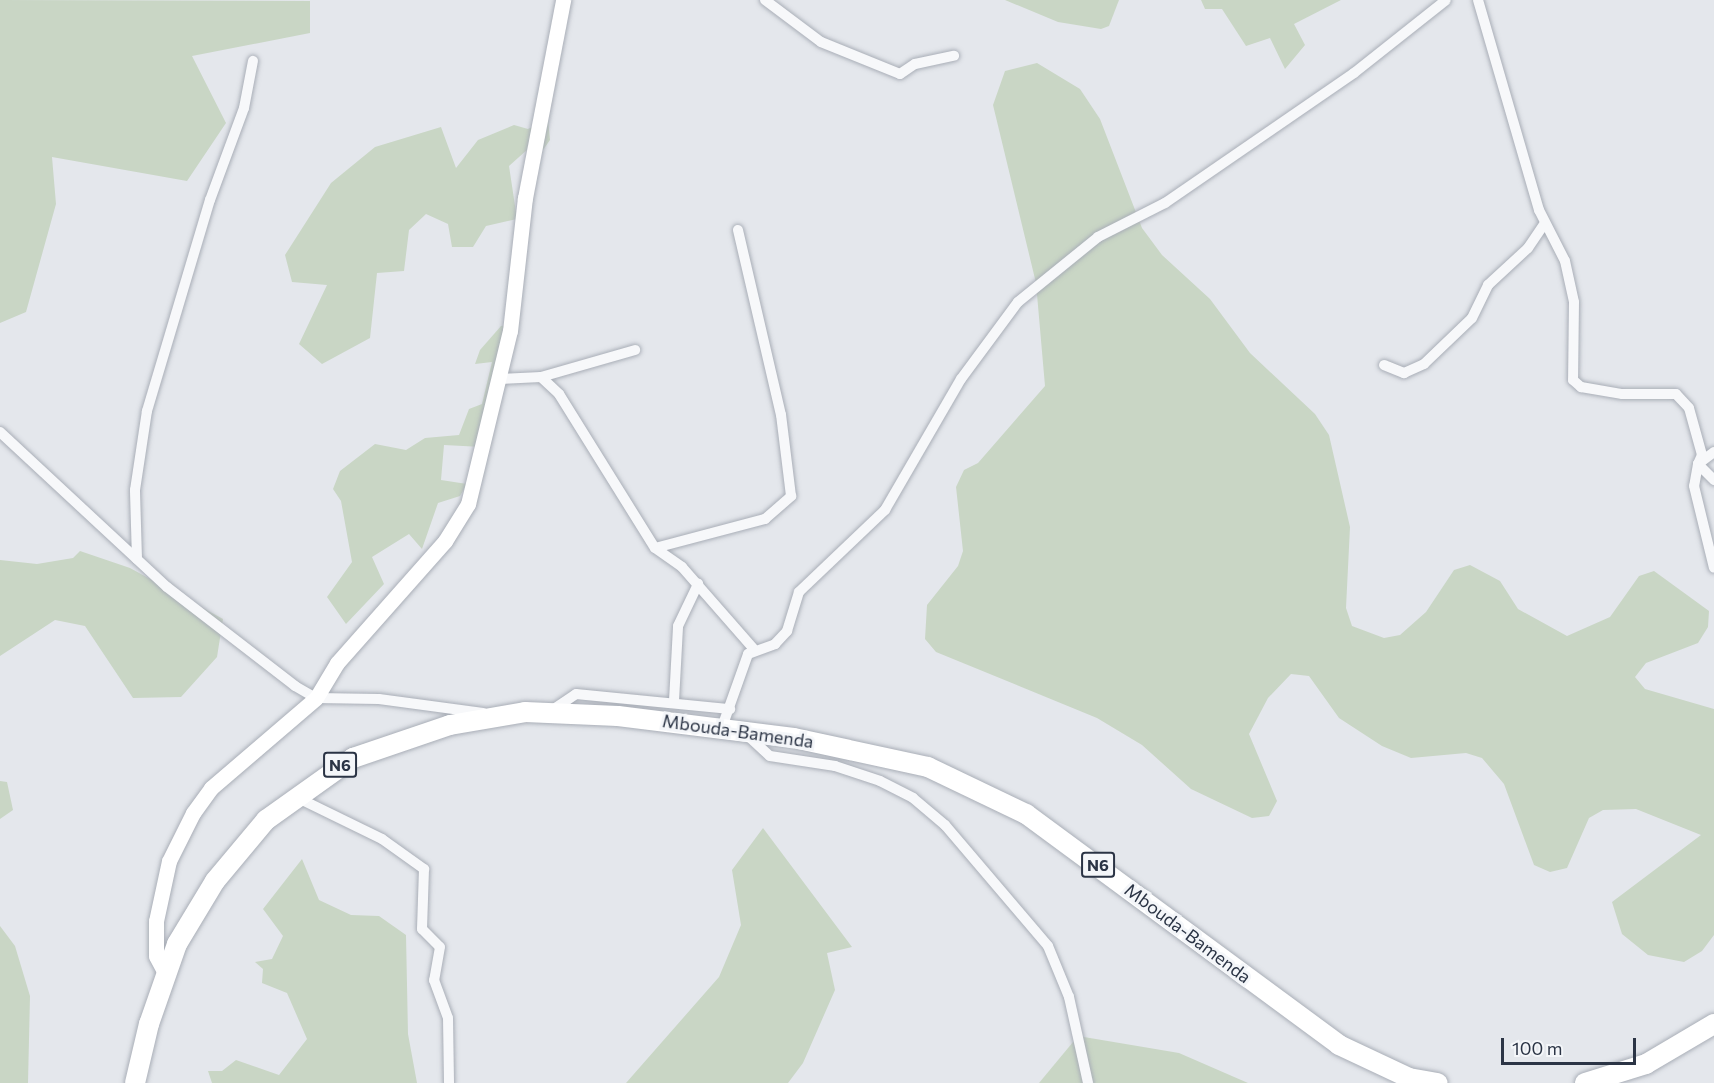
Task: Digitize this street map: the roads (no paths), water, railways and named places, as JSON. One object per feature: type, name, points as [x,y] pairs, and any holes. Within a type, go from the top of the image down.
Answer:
[{"type":"highway","name":"Mbouda-Bamenda","points":[[135,1083],[165,973],[216,881],[294,796],[353,758],[414,734],[495,715],[550,712],[744,732],[874,751],[974,786],[1026,814],[1106,870],[1304,1022],[1372,1063],[1411,1080],[1438,1083]]},
{"type":"highway","points":[[1585,1083],[1646,1064],[1714,1024]]},
{"type":"street","points":[[165,973],[156,956],[156,921],[179,837],[212,788],[316,698],[337,663],[459,521],[473,489],[500,379],[543,86],[563,0]]},
{"type":"street","points":[[765,0],[821,42],[900,74],[915,64],[954,56]]},
{"type":"street","points":[[721,730],[730,709],[740,669],[753,648],[775,644],[787,631],[800,592],[885,510],[961,380],[1018,302],[1098,237],[1165,203],[1354,73],[1446,0]]},
{"type":"street","points":[[1478,0],[1544,224],[1565,261],[1574,302],[1575,384],[1622,394],[1676,394],[1689,408],[1702,455],[1694,486],[1714,568]]},
{"type":"street","points":[[137,559],[135,490],[147,411],[210,200],[244,108],[253,61]]},
{"type":"street","points":[[1384,365],[1404,373],[1425,364],[1472,318],[1488,285],[1528,248],[1544,224]]},
{"type":"street","points":[[655,548],[765,519],[791,496],[781,415],[756,326],[738,231]]},
{"type":"street","points":[[500,379],[541,376],[635,350]]},
{"type":"street","points":[[541,376],[559,394],[655,548],[698,584],[753,648]]},
{"type":"street","points":[[0,432],[205,619],[316,698],[380,699],[495,715]]},
{"type":"street","points":[[1698,464],[1714,452]]},
{"type":"street","points":[[1698,464],[1714,480]]},
{"type":"street","points":[[674,701],[678,626],[698,584]]},
{"type":"street","points":[[550,712],[576,694],[674,701],[730,709]]},
{"type":"street","points":[[744,732],[770,756],[835,766],[888,784],[945,825],[1048,946],[1070,997],[1088,1083]]},
{"type":"street","points":[[294,796],[382,839],[424,869],[422,929],[440,947],[434,980],[448,1018],[449,1083]]}]
